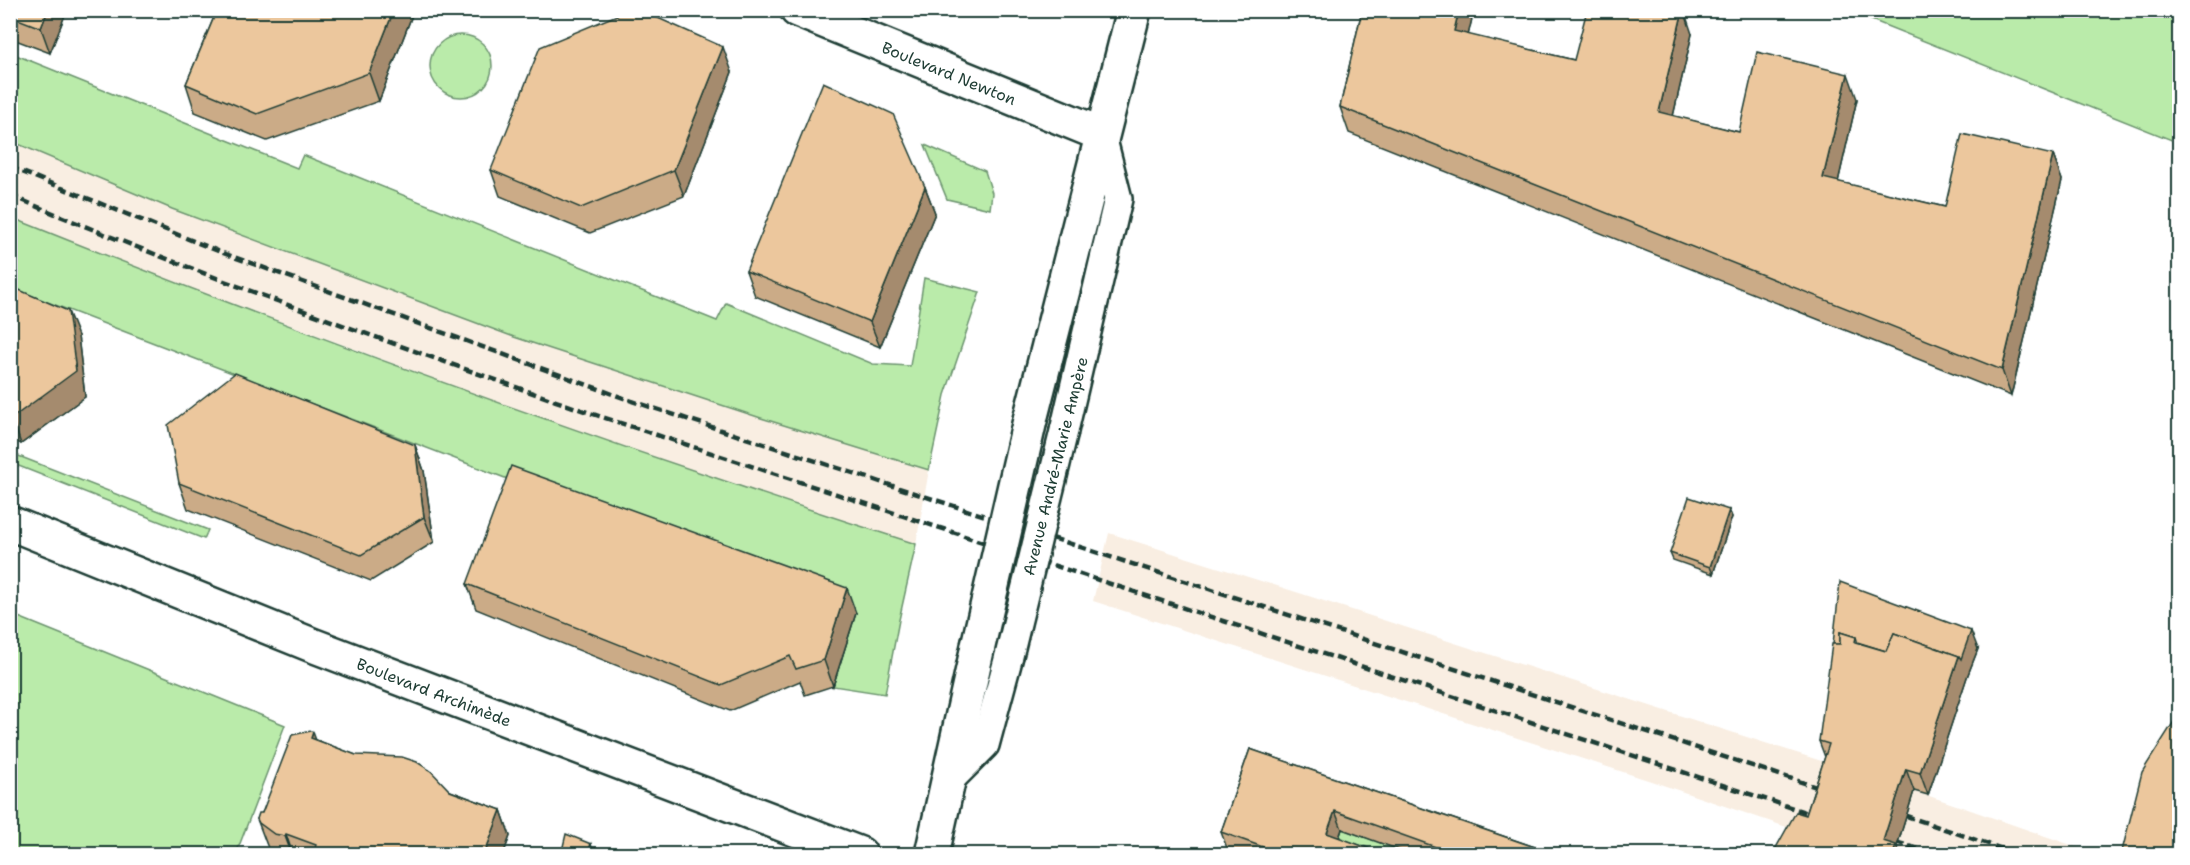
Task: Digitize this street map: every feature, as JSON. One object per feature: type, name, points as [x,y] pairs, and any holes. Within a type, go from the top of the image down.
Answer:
[{"type":"street","name":"Boulevard Newton","points":[[797,10],[1101,134]]},
{"type":"street","name":"Avenue André-Marie Ampère","points":[[932,855],[1030,420],[1134,10]]},
{"type":"street","name":"Boulevard Archimède","points":[[10,522],[323,650],[860,855]]},
{"type":"lane","name":"Avenue André-Marie Ampère","points":[[947,783],[985,745],[1064,431],[1118,199],[1101,134]]},
{"type":"shaded area","points":[[10,141],[172,209],[514,337],[929,470],[916,544],[739,488],[491,400],[148,272],[11,217]]},
{"type":"shaded area","points":[[1109,533],[1837,766],[1804,833],[1651,781],[1093,601]]},
{"type":"shaded area","points":[[1914,791],[1959,806],[2097,854],[1894,854]]},
{"type":"green space","points":[[1849,11],[2179,11],[2179,143]]},
{"type":"green space","points":[[455,35],[467,35],[483,44],[490,54],[492,66],[490,78],[483,88],[467,97],[455,97],[444,92],[435,83],[430,72],[430,60],[435,49],[444,40]]},
{"type":"green space","points":[[11,53],[297,168],[303,155],[717,321],[726,303],[873,364],[910,366],[924,278],[980,292],[945,395],[929,470],[514,337],[172,209],[11,141]]},
{"type":"green space","points":[[925,145],[985,171],[992,193],[990,209],[947,199]]},
{"type":"green space","points":[[10,217],[234,305],[460,389],[801,507],[916,544],[885,694],[833,686],[856,613],[11,288]]},
{"type":"green space","points":[[11,453],[208,530],[204,539],[11,463]]},
{"type":"green space","points":[[11,614],[285,725],[236,854],[11,854]]},
{"type":"green space","points":[[1342,829],[1413,854],[1341,854],[1334,852]]},
{"type":"building","points":[[10,10],[48,10],[41,28],[10,16]]},
{"type":"building","points":[[217,10],[394,10],[369,73],[257,114],[186,84]]},
{"type":"building","points":[[629,10],[640,10],[723,47],[674,170],[581,208],[491,170],[540,47]]},
{"type":"building","points":[[1362,10],[1459,10],[1454,31],[1574,60],[1587,10],[1683,10],[1659,112],[1739,132],[1757,52],[1848,74],[1823,178],[1945,207],[1962,134],[2053,155],[2002,370],[1340,107]]},
{"type":"building","points":[[823,82],[893,114],[925,187],[870,322],[746,271]]},
{"type":"building","points":[[10,286],[68,311],[76,371],[12,418],[10,418]]},
{"type":"building","points":[[235,373],[415,445],[424,517],[361,555],[179,483],[168,425]]},
{"type":"building","points":[[511,466],[847,588],[824,660],[796,669],[790,656],[721,685],[467,584]]},
{"type":"building","points":[[1689,497],[1729,510],[1710,567],[1670,553]]},
{"type":"building","points":[[1840,582],[1971,631],[1961,659],[1959,656],[1894,633],[1886,651],[1857,642],[1856,637],[1840,632],[1840,644],[1833,644]]},
{"type":"building","points":[[1840,632],[1856,637],[1855,642],[1886,651],[1894,633],[1959,656],[1920,773],[1906,769],[1883,841],[1896,845],[1893,855],[1772,855],[1796,812],[1806,815],[1829,744],[1819,741],[1832,644],[1840,644]]},
{"type":"building","points":[[2180,712],[2180,855],[2121,855],[2142,772]]},
{"type":"building","points":[[313,732],[311,738],[356,755],[402,757],[417,762],[431,771],[450,791],[501,810],[484,855],[313,855],[316,845],[286,834],[285,836],[274,834],[259,823],[257,819],[259,813],[262,813],[292,735]]},
{"type":"building","points":[[1250,749],[1558,855],[1458,855],[1335,811],[1327,833],[1387,855],[1285,855],[1221,832]]},
{"type":"building","points":[[566,834],[591,844],[588,852],[605,855],[561,855]]},
{"type":"railway","points":[[10,167],[223,253],[632,401],[1832,792]]},
{"type":"railway","points":[[10,195],[229,283],[599,416],[1823,818]]},
{"type":"railway","points":[[1892,811],[2017,854]]},
{"type":"railway","points":[[1883,838],[1934,854]]}]
